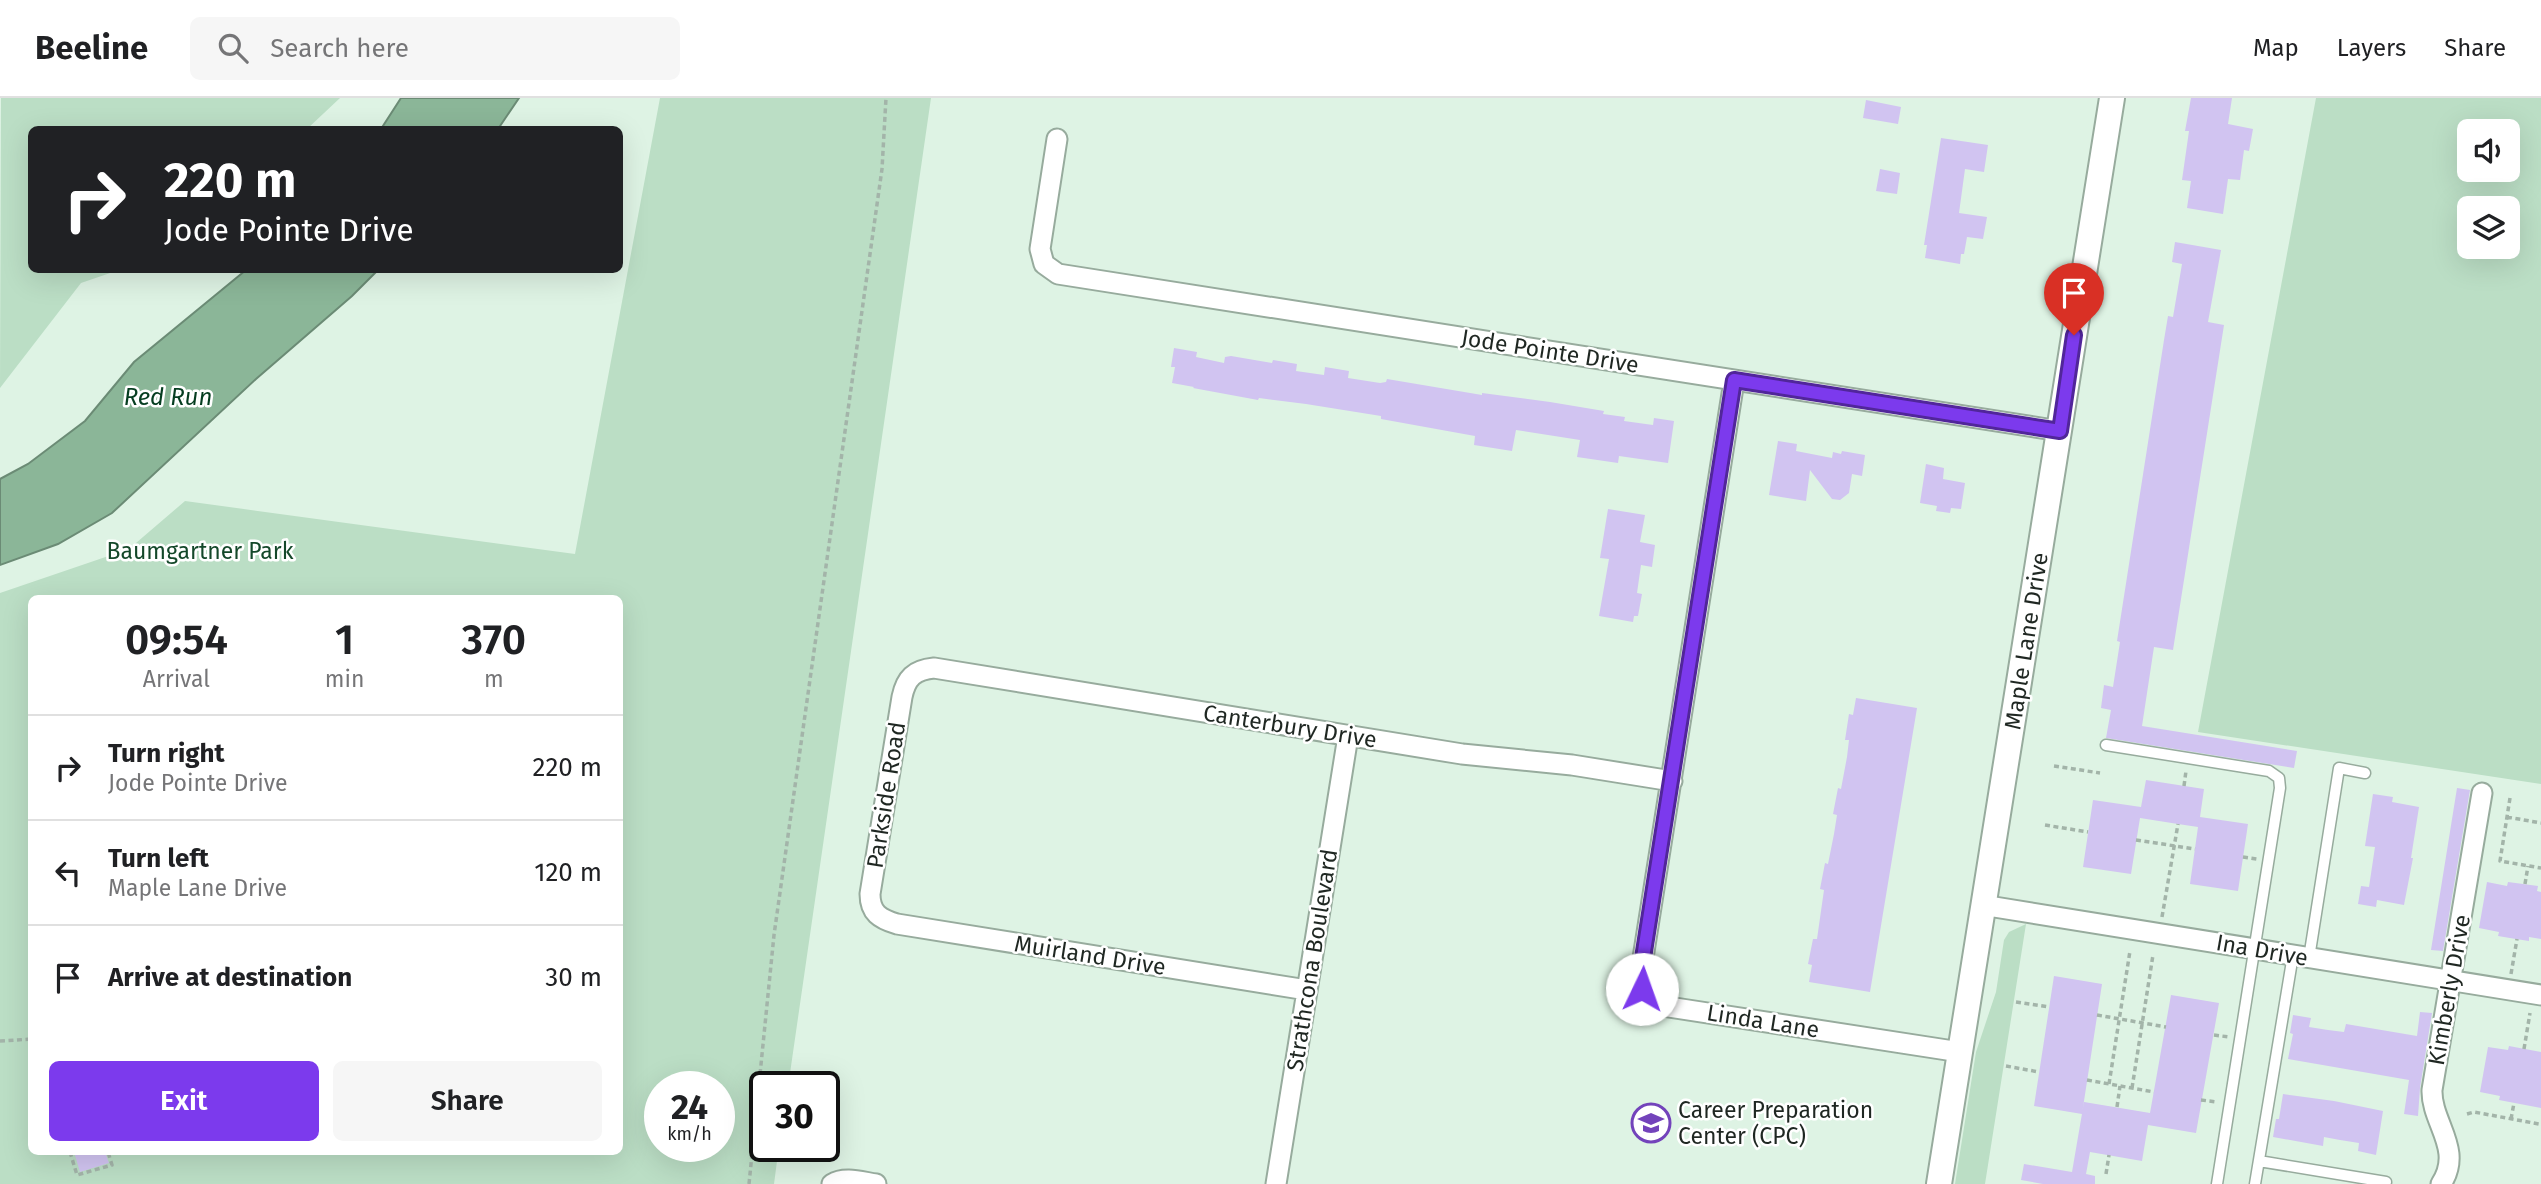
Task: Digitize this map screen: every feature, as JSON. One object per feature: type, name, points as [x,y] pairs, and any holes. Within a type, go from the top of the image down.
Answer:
[{"type":"street","name":"Maple Lane Drive","points":[[1939,1184],[2112,98]]},
{"type":"street","name":"Jode Pointe Drive","points":[[1057,139],[1040,249],[1044,264],[1058,274],[2060,431]]},
{"type":"street","name":"Linda Lane","points":[[1734,380],[1640,977],[1642,989],[1650,1000],[1662,1006],[1960,1052]]},
{"type":"street","name":"Canterbury Drive","points":[[911,676],[920,669],[934,668],[1462,754],[1572,765],[1672,781]]},
{"type":"street","name":"Parkside Road","points":[[875,914],[870,905],[870,894],[902,697],[911,676]]},
{"type":"street","name":"Strathcona Boulevard","points":[[1276,1184],[1349,736]]},
{"type":"street","name":"Kimberly Drive","points":[[2441,1184],[2448,1165],[2449,1150],[2432,1101],[2482,793]]},
{"type":"street","name":"Ina Drive","points":[[1982,905],[2450,981],[2536,1001]]},
{"type":"street","name":"Muirland Drive","points":[[875,914],[897,924],[1307,990]]},
{"type":"street","points":[[832,1184],[848,1180],[876,1184]]},
{"type":"lane","points":[[2106,745],[2269,771],[2279,778],[2280,788],[2217,1184]]},
{"type":"lane","points":[[2255,1184],[2339,768],[2365,773]]},
{"type":"lane","points":[[2259,1161],[2386,1182]]},
{"type":"path","points":[[749,1184],[774,935],[883,169],[886,98]]},
{"type":"path","points":[[2054,766],[2100,773]]},
{"type":"path","points":[[2184,786],[2187,769]]},
{"type":"path","points":[[2510,798],[2500,861],[2541,868]]},
{"type":"path","points":[[2507,817],[2541,823]]},
{"type":"path","points":[[2162,922],[2178,824]]},
{"type":"path","points":[[2045,825],[2088,832]]},
{"type":"path","points":[[2136,840],[2195,849]]},
{"type":"path","points":[[2243,857],[2259,859]]},
{"type":"path","points":[[2525,884],[2528,866]]},
{"type":"path","points":[[2510,979],[2516,939]]},
{"type":"path","points":[[2109,1084],[2130,951]]},
{"type":"path","points":[[2132,1088],[2153,955]]},
{"type":"path","points":[[2524,1049],[2536,1001]]},
{"type":"path","points":[[2016,1002],[2049,1007]]},
{"type":"path","points":[[2097,1016],[2166,1027]]},
{"type":"path","points":[[2214,1035],[2231,1038]]},
{"type":"path","points":[[0,1041],[28,1039]]},
{"type":"path","points":[[2006,1066],[2039,1072]]},
{"type":"path","points":[[2087,1080],[2154,1092]]},
{"type":"path","points":[[2117,1107],[2120,1086]]},
{"type":"path","points":[[2201,1100],[2220,1103]]},
{"type":"path","points":[[2511,1119],[2514,1103]]},
{"type":"path","points":[[2467,1114],[2474,1112],[2539,1124]]},
{"type":"path","points":[[71,1155],[77,1175],[112,1164],[109,1155]]},
{"type":"path","points":[[2106,1174],[2109,1155]]},
{"type":"green space","points":[[1,98],[340,98],[310,126],[28,126],[28,273],[110,273],[81,283],[0,388]]},
{"type":"green space","name":"Baumgartner Park","points":[[660,98],[931,98],[790,1071],[749,1071],[749,1162],[777,1162],[774,1184],[0,1184],[0,593],[129,549],[185,501],[575,554]]},
{"type":"green space","points":[[2316,98],[2541,98],[2541,784],[2198,732]]},
{"type":"green space","points":[[2026,924],[1985,1184],[1955,1184],[1976,1052],[1996,992],[2004,940],[2009,932]]},
{"type":"water","points":[[401,98],[519,98],[500,126],[383,126]]},
{"type":"water","name":"Red Run","points":[[242,273],[375,273],[112,513],[58,544],[0,565],[0,479],[28,464],[85,421],[134,362]]},
{"type":"building","points":[[2191,98],[2232,98],[2228,124],[2253,129],[2249,151],[2244,150],[2240,180],[2228,179],[2223,214],[2187,208],[2191,181],[2182,180],[2189,131],[2185,131]]},
{"type":"building","points":[[1866,100],[1901,107],[1898,124],[1863,118]]},
{"type":"building","points":[[1941,138],[1988,145],[1984,172],[1965,169],[1959,213],[1987,217],[1983,239],[1967,237],[1960,264],[1925,258],[1927,245],[1924,245]]},
{"type":"building","points":[[1880,169],[1900,173],[1897,194],[1876,191]]},
{"type":"building","points":[[2175,242],[2221,250],[2208,322],[2224,325],[2173,650],[2154,647],[2142,726],[2297,751],[2294,768],[2106,738],[2111,710],[2101,708],[2104,685],[2113,687],[2120,642],[2117,641],[2164,340],[2168,316],[2173,317],[2182,264],[2172,262]]},
{"type":"building","points":[[1174,348],[1197,352],[1196,357],[1224,363],[1225,357],[1231,356],[1272,363],[1273,360],[1297,364],[1296,371],[1324,375],[1325,367],[1349,371],[1348,378],[1380,383],[1386,382],[1387,379],[1482,395],[1550,402],[1604,411],[1603,414],[1625,417],[1624,421],[1653,425],[1654,418],[1674,421],[1668,463],[1619,456],[1618,463],[1577,457],[1580,440],[1516,430],[1512,451],[1474,445],[1475,436],[1381,419],[1381,416],[1306,404],[1258,400],[1193,388],[1172,383]]},
{"type":"building","points":[[1778,441],[1797,444],[1796,451],[1832,458],[1833,452],[1841,454],[1842,451],[1865,455],[1862,476],[1852,474],[1849,493],[1840,500],[1832,499],[1810,470],[1806,501],[1769,495]]},
{"type":"building","points":[[1926,464],[1944,468],[1943,479],[1965,483],[1961,509],[1951,508],[1950,513],[1936,511],[1937,506],[1920,503]]},
{"type":"building","points":[[1608,509],[1645,515],[1640,542],[1655,545],[1652,567],[1641,565],[1637,593],[1642,594],[1638,616],[1634,616],[1633,622],[1599,616],[1609,559],[1600,558]]},
{"type":"building","points":[[1856,698],[1917,708],[1870,992],[1809,982],[1812,965],[1808,964],[1813,939],[1817,939],[1824,890],[1820,889],[1825,863],[1828,864],[1837,815],[1833,814],[1847,757],[1849,740],[1845,740],[1849,714],[1853,715]]},
{"type":"building","points":[[2146,780],[2204,789],[2200,817],[2248,824],[2238,891],[2190,884],[2198,827],[2140,818],[2131,874],[2083,867],[2093,800],[2141,807]]},
{"type":"building","points":[[2457,788],[2470,790],[2443,951],[2431,950]]},
{"type":"building","points":[[2373,794],[2393,797],[2392,802],[2419,807],[2404,905],[2377,900],[2376,907],[2358,904],[2361,886],[2369,887],[2375,847],[2365,846]]},
{"type":"building","points":[[2487,882],[2507,886],[2508,882],[2538,886],[2537,891],[2541,892],[2541,939],[2529,937],[2529,941],[2498,936],[2499,932],[2479,928]]},
{"type":"building","points":[[2054,976],[2102,984],[2082,1114],[2034,1106]]},
{"type":"building","points":[[2171,995],[2219,1003],[2196,1133],[2148,1125],[2142,1161],[2090,1152],[2086,1174],[2095,1176],[2095,1184],[2043,1184],[2021,1180],[2024,1164],[2072,1172],[2084,1102],[2150,1113]]},
{"type":"building","points":[[2420,1012],[2432,1013],[2418,1116],[2404,1114],[2409,1080],[2288,1059],[2293,1034],[2290,1033],[2293,1015],[2311,1018],[2309,1027],[2344,1032],[2346,1024],[2417,1036]]},
{"type":"building","points":[[2509,1046],[2541,1052],[2541,1108],[2499,1100],[2500,1096],[2480,1092],[2488,1047],[2508,1050]]},
{"type":"building","points":[[2283,1094],[2383,1111],[2376,1155],[2358,1151],[2359,1143],[2324,1137],[2323,1146],[2273,1137]]},
{"type":"building","points":[[75,1155],[106,1155],[109,1163],[80,1172]]},
{"type":"place","name":"Career Preparation Center (CPC)","points":[[1651,1123]]},
{"type":"route","points":[[1642,989],[1640,977],[1734,380],[2060,431],[2074,335]]}]
